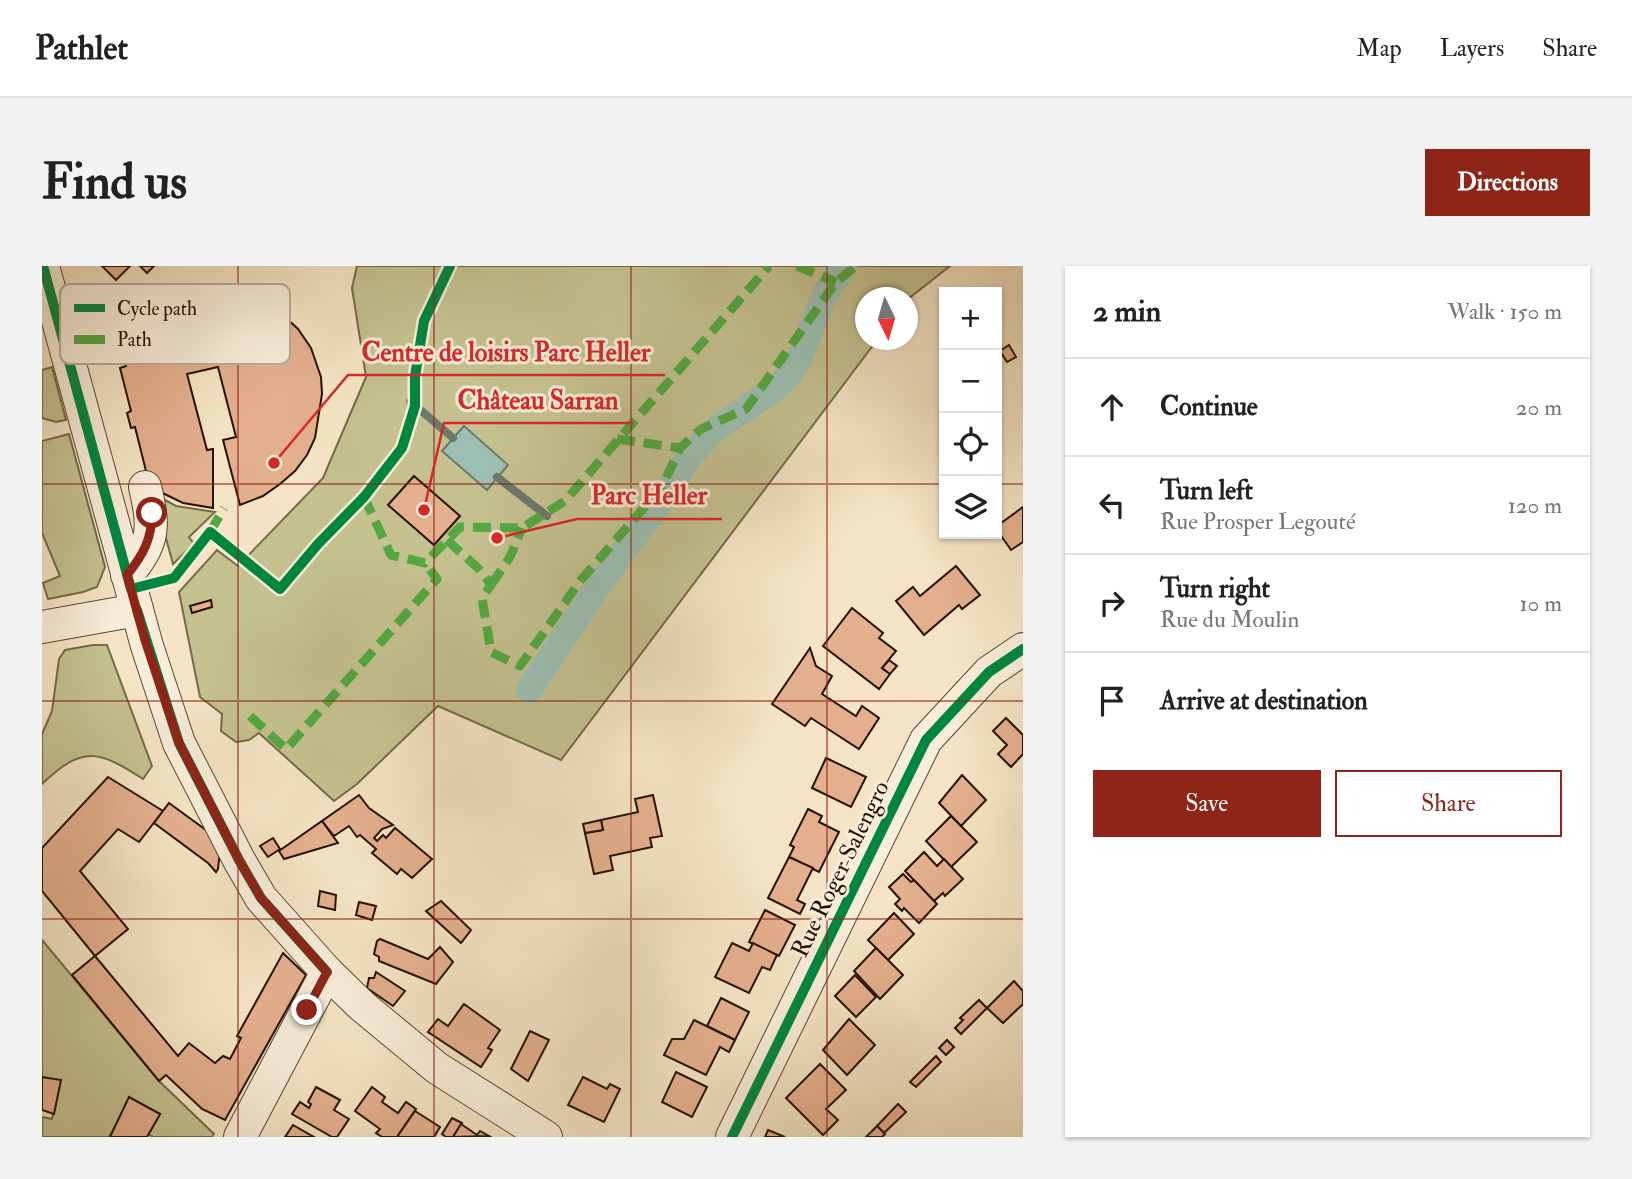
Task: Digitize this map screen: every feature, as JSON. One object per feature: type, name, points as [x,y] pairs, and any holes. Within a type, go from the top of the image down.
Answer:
[{"type":"street","points":[[43,266],[60,329]]},
{"type":"street","points":[[70,364],[137,610],[179,743],[261,898],[327,972],[362,1006],[437,1068],[546,1137]]},
{"type":"street","points":[[127,575],[144,555],[152,530],[152,513],[145,487]]},
{"type":"street","points":[[42,627],[137,610]]},
{"type":"street","name":"Rue Roger Salengro","points":[[732,1137],[926,740],[989,672],[1023,649]]},
{"type":"street","points":[[240,1137],[327,972]]},
{"type":"shaded area","points":[[357,266],[950,266],[918,291],[918,287],[855,287],[855,350],[869,350],[561,760],[438,706],[357,784],[334,801],[259,733],[249,740],[236,742],[221,731],[222,714],[200,697],[179,592],[217,550],[238,566],[323,478],[366,377],[352,288]]},
{"type":"shaded area","points":[[52,367],[66,420],[56,422],[42,418],[42,370]]},
{"type":"shaded area","points":[[69,434],[105,567],[97,587],[48,599],[43,583],[60,576],[42,533],[42,441]]},
{"type":"shaded area","points":[[154,494],[176,506],[215,512],[189,537],[194,544],[173,564]]},
{"type":"shaded area","points":[[107,645],[152,766],[143,779],[114,762],[91,756],[69,763],[42,784],[42,734],[52,711],[59,659],[65,650]]},
{"type":"shaded area","points":[[42,940],[159,1081],[214,1134],[212,1137],[153,1137],[148,1134],[160,1114],[130,1100],[109,1137],[42,1137],[42,1117],[52,1119],[59,1081],[42,1077]]},
{"type":"water","points":[[464,426],[508,465],[487,490],[442,451]]},
{"type":"building","points":[[102,266],[130,266],[116,280]]},
{"type":"building","points":[[140,266],[154,266],[147,273]]},
{"type":"building","points":[[290,322],[311,348],[321,377],[322,394],[315,438],[295,471],[263,496],[240,505],[223,440],[236,437],[218,367],[187,374],[207,450],[213,449],[213,508],[183,503],[150,487],[135,427],[131,428],[127,413],[131,411],[120,368],[290,364]]},
{"type":"building","points":[[1009,345],[1016,357],[1007,362],[1002,350]]},
{"type":"building","points":[[414,476],[460,516],[434,545],[388,505]]},
{"type":"building","points":[[1023,507],[1023,542],[1011,550],[1002,537],[1002,522]]},
{"type":"building","points":[[956,566],[980,595],[962,609],[959,605],[924,635],[896,601],[913,587],[920,596]]},
{"type":"building","points":[[211,600],[212,607],[192,613],[190,606]]},
{"type":"building","points":[[852,608],[883,633],[879,638],[896,651],[882,668],[890,674],[879,689],[823,646]]},
{"type":"building","points":[[810,648],[816,666],[832,676],[822,694],[856,716],[862,706],[879,718],[859,749],[811,718],[805,726],[772,704]]},
{"type":"building","points":[[889,660],[897,666],[890,674],[882,668]]},
{"type":"building","points":[[1006,718],[1023,735],[1023,754],[1011,767],[998,754],[1007,745],[993,731]]},
{"type":"building","points":[[826,758],[866,777],[851,807],[812,788]]},
{"type":"building","points":[[962,775],[986,800],[961,826],[939,803]]},
{"type":"building","points":[[108,777],[163,811],[139,842],[118,829],[80,871],[128,929],[95,956],[42,891],[42,848]]},
{"type":"building","points":[[359,795],[369,808],[393,825],[382,829],[374,838],[377,841],[383,835],[386,838],[395,828],[432,859],[412,878],[401,869],[397,874],[372,853],[376,849],[360,835],[357,837],[349,826],[334,836],[322,821]]},
{"type":"building","points":[[653,795],[662,836],[650,838],[652,847],[610,856],[613,870],[594,874],[585,833],[603,830],[601,820],[638,812],[635,799]]},
{"type":"building","points":[[169,803],[221,841],[216,872],[208,863],[154,823]]},
{"type":"building","points":[[808,809],[822,816],[819,822],[839,832],[819,872],[789,857],[794,847],[790,845]]},
{"type":"building","points":[[951,816],[977,842],[951,867],[926,841]]},
{"type":"building","points":[[601,820],[603,830],[585,833],[583,824]]},
{"type":"building","points":[[322,821],[338,843],[284,859],[279,851]]},
{"type":"building","points":[[273,838],[280,849],[268,857],[260,846]]},
{"type":"building","points":[[924,852],[937,866],[944,859],[963,879],[945,896],[943,893],[934,901],[905,871]]},
{"type":"building","points":[[789,857],[813,868],[797,900],[805,904],[800,914],[768,898]]},
{"type":"building","points":[[903,874],[911,882],[914,880],[937,904],[919,923],[904,908],[902,911],[895,904],[900,899],[889,887]]},
{"type":"building","points":[[320,891],[336,895],[335,910],[318,906]]},
{"type":"building","points":[[441,901],[471,930],[461,943],[426,911]]},
{"type":"building","points":[[359,902],[376,906],[372,920],[356,915]]},
{"type":"building","points":[[765,910],[795,925],[779,956],[749,942]]},
{"type":"building","points":[[894,913],[914,934],[888,960],[868,940]]},
{"type":"building","points":[[380,939],[428,959],[440,947],[453,962],[436,984],[379,961],[379,957],[374,954]]},
{"type":"building","points":[[732,943],[749,951],[753,943],[777,955],[770,970],[762,967],[749,993],[715,977]]},
{"type":"building","points":[[876,948],[903,975],[880,999],[854,971]]},
{"type":"building","points":[[283,953],[306,975],[225,1120],[202,1109],[166,1075],[159,1081],[72,975],[95,956],[178,1056],[189,1043],[215,1063],[223,1056],[230,1059],[241,1038],[237,1036]]},
{"type":"building","points":[[376,972],[405,991],[393,1006],[367,988],[369,978],[374,978]]},
{"type":"building","points":[[855,975],[876,997],[856,1017],[835,996]]},
{"type":"building","points":[[1014,981],[1023,991],[1023,1004],[1003,1023],[987,1008]]},
{"type":"building","points":[[721,998],[749,1012],[735,1040],[707,1026]]},
{"type":"building","points":[[979,1000],[987,1008],[961,1034],[955,1028],[963,1020],[960,1018]]},
{"type":"building","points":[[464,1004],[500,1030],[488,1048],[492,1050],[481,1067],[428,1032],[438,1019],[448,1026]]},
{"type":"building","points":[[849,1019],[875,1045],[847,1075],[823,1050]]},
{"type":"building","points":[[694,1020],[735,1040],[729,1052],[720,1047],[706,1075],[664,1055],[672,1039],[684,1039]]},
{"type":"building","points":[[530,1031],[549,1040],[528,1081],[511,1069]]},
{"type":"building","points":[[947,1040],[954,1047],[946,1055],[939,1048]]},
{"type":"building","points":[[936,1056],[941,1062],[916,1087],[910,1082]]},
{"type":"building","points":[[820,1064],[846,1090],[826,1109],[838,1120],[823,1135],[786,1098]]},
{"type":"building","points":[[676,1072],[707,1087],[692,1117],[662,1102]]},
{"type":"building","points":[[42,1077],[61,1080],[54,1114],[42,1110]]},
{"type":"building","points":[[583,1077],[607,1089],[610,1084],[620,1089],[604,1122],[568,1105]]},
{"type":"building","points":[[316,1087],[340,1100],[334,1110],[349,1119],[337,1137],[332,1137],[292,1114],[300,1102],[309,1108],[311,1104],[308,1102]]},
{"type":"building","points":[[372,1087],[385,1097],[382,1102],[398,1113],[406,1102],[416,1109],[397,1137],[382,1137],[376,1133],[380,1129],[355,1111]]},
{"type":"building","points":[[129,1097],[160,1114],[147,1137],[110,1137]]},
{"type":"building","points":[[898,1104],[906,1112],[884,1133],[877,1126]]},
{"type":"building","points":[[415,1111],[440,1127],[434,1137],[397,1137]]},
{"type":"building","points":[[452,1118],[462,1123],[453,1137],[446,1137],[442,1134]]},
{"type":"building","points":[[461,1124],[477,1135],[480,1131],[489,1136],[453,1137]]},
{"type":"building","points":[[293,1125],[314,1137],[285,1137]]},
{"type":"building","points":[[877,1126],[885,1134],[882,1137],[866,1137]]},
{"type":"building","points":[[768,1130],[785,1137],[765,1137]]},
{"type":"waterway","points":[[529,690],[689,457],[713,431],[775,389],[788,376],[800,358],[825,294],[844,266]]},
{"type":"waterway","points":[[410,401],[453,438]]},
{"type":"waterway","points":[[497,477],[547,516]]},
{"type":"marked path","points":[[364,497],[391,555],[425,563],[460,527],[522,528],[565,501],[769,266]]},
{"type":"marked path","points":[[797,266],[836,282]]},
{"type":"marked path","points":[[447,540],[479,569],[491,585],[482,598],[491,652],[520,666],[581,580],[662,487],[680,448],[701,429],[746,409],[836,282],[856,266]]},
{"type":"marked path","points":[[617,439],[680,448]]},
{"type":"marked path","points":[[210,532],[224,508]]},
{"type":"marked path","points":[[491,585],[510,557],[522,528]]},
{"type":"marked path","points":[[250,716],[286,749],[437,579],[425,563]]},
{"type":"cycle path","points":[[43,266],[60,328]]},
{"type":"cycle path","points":[[70,364],[131,589],[174,578],[210,532],[280,589],[318,544],[364,497],[402,448],[415,406],[415,376],[424,321],[450,266]]},
{"type":"cycle path","points":[[137,610],[179,743],[239,860],[261,898],[327,972]]},
{"type":"cycle path","points":[[732,1137],[926,740],[989,672],[1023,649]]},
{"type":"place","name":"Centre de loisirs Parc Heller","points":[[274,463]]},
{"type":"place","name":"Château Sarran","points":[[424,510]]},
{"type":"place","name":"Parc Heller","points":[[497,538]]},
{"type":"route","points":[[152,513],[152,530],[144,555],[127,575],[145,640],[179,743],[239,860],[261,898],[327,972],[307,1010]]}]
